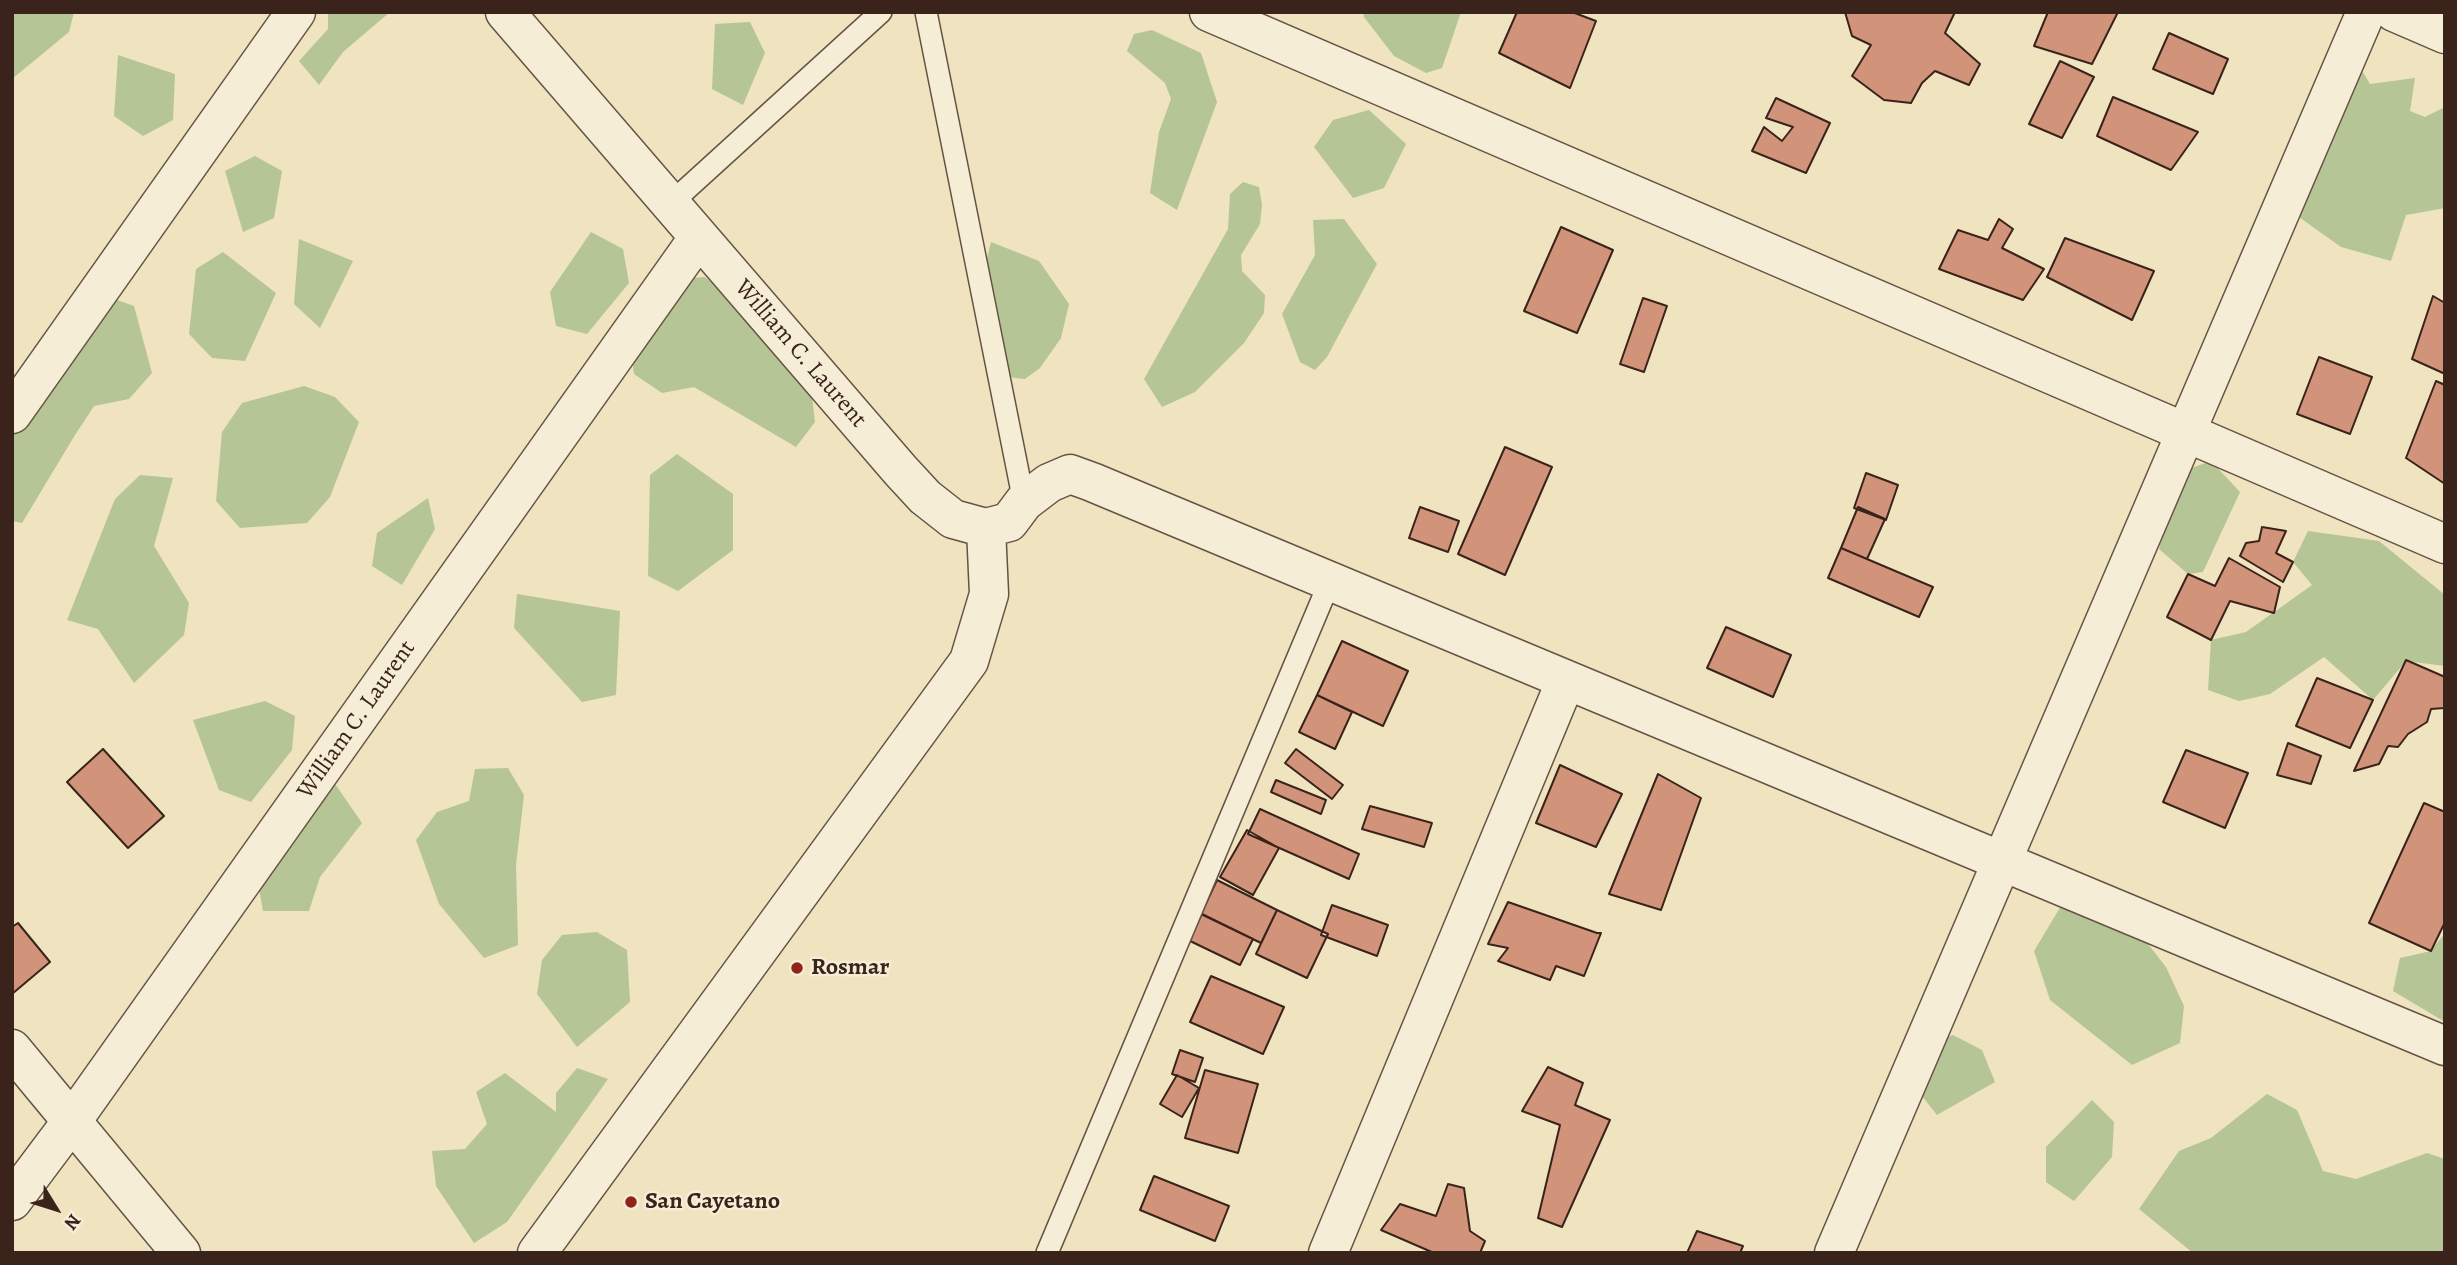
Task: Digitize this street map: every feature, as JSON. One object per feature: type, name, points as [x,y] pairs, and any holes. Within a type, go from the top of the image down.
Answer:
[{"type":"street","points":[[12,414],[296,12]]},
{"type":"street","name":"William C. Laurent","points":[[505,12],[925,497],[953,519],[986,528]]},
{"type":"street","points":[[1209,12],[2445,544]]},
{"type":"street","points":[[1834,1253],[2366,12]]},
{"type":"street","points":[[2394,12],[2445,34]]},
{"type":"street","name":"William C. Laurent","points":[[12,1201],[72,1121],[699,237]]},
{"type":"street","points":[[537,1253],[970,661],[989,594],[986,528],[1009,522],[1024,502],[1049,483],[1070,474],[2445,1046]]},
{"type":"street","points":[[1328,1253],[1566,680]]},
{"type":"street","points":[[12,1049],[181,1253]]},
{"type":"lane","points":[[670,204],[881,12]]},
{"type":"lane","points":[[926,12],[1024,502]]},
{"type":"lane","points":[[1046,1253],[1330,581]]},
{"type":"green space","points":[[12,12],[74,12],[69,32],[12,79]]},
{"type":"green space","points":[[328,12],[390,12],[343,52],[319,85],[299,61],[328,29]]},
{"type":"green space","points":[[1363,12],[1461,12],[1442,68],[1426,73],[1394,56]]},
{"type":"green space","points":[[750,22],[765,53],[743,105],[712,89],[715,24]]},
{"type":"green space","points":[[1152,30],[1201,53],[1217,102],[1177,210],[1150,193],[1159,132],[1171,99],[1165,83],[1127,51],[1134,34]]},
{"type":"green space","points":[[2352,54],[2370,84],[2415,78],[2410,111],[2425,117],[2445,107],[2445,208],[2406,215],[2391,261],[2341,247],[2282,205]]},
{"type":"green space","points":[[118,55],[175,74],[173,120],[143,136],[114,116]]},
{"type":"green space","points":[[1369,110],[1406,144],[1384,188],[1353,198],[1314,147],[1333,120]]},
{"type":"green space","points":[[255,156],[282,171],[274,218],[243,232],[225,171]]},
{"type":"green space","points":[[1243,182],[1259,187],[1262,205],[1260,224],[1241,255],[1242,271],[1265,295],[1264,313],[1244,343],[1195,392],[1162,407],[1144,379],[1228,229],[1230,194]]},
{"type":"green space","points":[[1344,219],[1377,264],[1327,357],[1315,370],[1300,362],[1282,314],[1315,255],[1313,220]]},
{"type":"green space","points":[[591,232],[623,249],[629,283],[587,334],[556,326],[550,292]]},
{"type":"green space","points":[[299,239],[353,261],[320,328],[294,304]]},
{"type":"green space","points":[[991,242],[1039,261],[1069,304],[1061,338],[1040,368],[1025,379],[1007,377],[978,295]]},
{"type":"green space","points":[[223,252],[276,293],[245,361],[212,358],[189,334],[196,269]]},
{"type":"green space","points":[[705,277],[811,388],[815,422],[796,447],[694,387],[662,393],[634,374],[630,341],[662,280]]},
{"type":"green space","points":[[103,295],[134,306],[152,373],[129,399],[94,406],[22,523],[12,521],[12,428]]},
{"type":"green space","points":[[304,386],[335,397],[359,422],[330,497],[307,523],[240,528],[216,501],[222,432],[242,403]]},
{"type":"green space","points":[[677,454],[733,494],[733,550],[678,591],[648,576],[650,475]]},
{"type":"green space","points":[[2211,461],[2240,492],[2203,572],[2188,574],[2159,549],[2186,470]]},
{"type":"green space","points":[[140,475],[173,478],[154,546],[189,603],[184,635],[134,683],[98,629],[67,620],[115,499]]},
{"type":"green space","points":[[428,498],[435,529],[402,585],[372,566],[377,533]]},
{"type":"green space","points":[[2308,531],[2379,541],[2445,595],[2445,666],[2406,661],[2373,700],[2324,657],[2270,694],[2239,701],[2208,690],[2211,640],[2246,632],[2312,585],[2293,562]]},
{"type":"green space","points":[[517,594],[620,611],[616,695],[582,702],[514,628]]},
{"type":"green space","points":[[265,701],[295,716],[292,750],[251,802],[219,790],[193,720]]},
{"type":"green space","points":[[324,768],[362,823],[320,877],[309,911],[263,911],[257,877]]},
{"type":"green space","points":[[508,768],[524,795],[516,865],[518,945],[484,958],[439,904],[416,840],[437,812],[469,801],[475,769]]},
{"type":"green space","points":[[2061,906],[2123,912],[2166,967],[2184,1006],[2180,1043],[2132,1065],[2050,1000],[2034,951]]},
{"type":"green space","points":[[597,932],[627,950],[630,1002],[577,1047],[537,994],[542,960],[562,935]]},
{"type":"green space","points":[[2445,933],[2445,1022],[2393,991],[2400,958],[2431,951]]},
{"type":"green space","points":[[1953,1035],[1982,1050],[1995,1082],[1937,1115],[1906,1076],[1920,1047]]},
{"type":"green space","points":[[577,1068],[608,1079],[507,1222],[474,1243],[436,1186],[432,1151],[465,1149],[487,1124],[476,1092],[505,1073],[556,1112],[556,1093]]},
{"type":"green space","points":[[2267,1094],[2297,1110],[2323,1171],[2356,1179],[2427,1153],[2445,1159],[2445,1253],[2193,1253],[2139,1209],[2179,1151],[2211,1138]]},
{"type":"green space","points":[[2092,1100],[2114,1122],[2112,1157],[2074,1201],[2046,1182],[2046,1147]]},
{"type":"building","points":[[1517,12],[1572,12],[1596,21],[1570,88],[1499,53]]},
{"type":"building","points":[[1845,12],[1955,12],[1945,33],[1980,64],[1969,85],[1935,71],[1922,83],[1911,103],[1884,100],[1852,76],[1871,45],[1852,36]]},
{"type":"building","points":[[2048,12],[2118,12],[2092,64],[2034,46]]},
{"type":"building","points":[[2169,33],[2228,59],[2213,94],[2153,69]]},
{"type":"building","points":[[2060,61],[2094,77],[2062,138],[2029,124]]},
{"type":"building","points":[[2113,97],[2198,132],[2171,170],[2097,136]]},
{"type":"building","points":[[1776,98],[1830,123],[1806,173],[1752,151],[1764,127],[1782,141],[1793,127],[1766,118]]},
{"type":"building","points":[[1999,219],[2013,229],[2002,248],[2044,269],[2023,300],[1939,269],[1958,230],[1988,240]]},
{"type":"building","points":[[1561,227],[1613,250],[1577,333],[1524,311]]},
{"type":"building","points":[[2065,238],[2154,271],[2132,320],[2047,277]]},
{"type":"building","points":[[2433,296],[2445,303],[2443,373],[2412,359]]},
{"type":"building","points":[[1643,298],[1667,306],[1644,372],[1620,364]]},
{"type":"building","points":[[2319,357],[2372,377],[2350,434],[2297,414]]},
{"type":"building","points":[[2436,381],[2445,385],[2445,484],[2406,458]]},
{"type":"building","points":[[1505,447],[1552,467],[1505,575],[1458,554]]},
{"type":"building","points":[[1866,473],[1898,485],[1886,520],[1854,508]]},
{"type":"building","points":[[1420,507],[1459,521],[1448,552],[1409,538]]},
{"type":"building","points":[[1858,507],[1885,519],[1867,559],[1841,548]]},
{"type":"building","points":[[2262,527],[2286,531],[2276,553],[2293,562],[2283,582],[2240,556],[2246,543],[2259,541]]},
{"type":"building","points":[[1841,548],[1933,587],[1919,617],[1828,578]]},
{"type":"building","points":[[2229,558],[2280,587],[2274,613],[2230,601],[2211,640],[2167,617],[2188,574],[2215,586]]},
{"type":"building","points":[[1726,627],[1791,655],[1773,697],[1707,668]]},
{"type":"building","points":[[1342,641],[1408,671],[1383,726],[1317,695]]},
{"type":"building","points":[[2406,660],[2445,677],[2445,706],[2431,709],[2427,722],[2408,734],[2398,747],[2388,746],[2379,764],[2354,771]]},
{"type":"building","points":[[2317,678],[2373,700],[2350,748],[2296,726]]},
{"type":"building","points":[[1317,695],[1352,712],[1335,749],[1299,732]]},
{"type":"building","points":[[2288,743],[2321,756],[2311,784],[2277,775]]},
{"type":"building","points":[[103,749],[164,816],[128,848],[67,782]]},
{"type":"building","points":[[1296,749],[1343,785],[1332,799],[1285,763]]},
{"type":"building","points":[[2186,750],[2248,773],[2225,828],[2163,802]]},
{"type":"building","points":[[1560,765],[1622,794],[1596,847],[1536,823]]},
{"type":"building","points":[[1658,774],[1701,798],[1661,910],[1609,894]]},
{"type":"building","points":[[1276,780],[1326,800],[1321,814],[1271,792]]},
{"type":"building","points":[[2424,803],[2445,812],[2445,922],[2431,951],[2369,923]]},
{"type":"building","points":[[1370,806],[1432,823],[1424,847],[1362,829]]},
{"type":"building","points":[[1260,809],[1359,854],[1349,879],[1248,834]]},
{"type":"building","points":[[1247,830],[1279,848],[1253,895],[1220,877]]},
{"type":"building","points":[[1217,880],[1277,910],[1261,943],[1201,914]]},
{"type":"building","points":[[1508,902],[1601,933],[1584,976],[1556,966],[1550,980],[1498,961],[1508,948],[1488,944]]},
{"type":"building","points":[[1332,905],[1388,925],[1377,956],[1321,935]]},
{"type":"building","points":[[1277,910],[1328,934],[1307,978],[1256,954]]},
{"type":"building","points":[[1202,914],[1253,939],[1240,965],[1188,940]]},
{"type":"building","points":[[18,923],[50,962],[12,994],[12,927]]},
{"type":"building","points":[[1211,976],[1284,1007],[1263,1054],[1190,1022]]},
{"type":"building","points":[[1180,1050],[1203,1058],[1195,1082],[1172,1074]]},
{"type":"building","points":[[1548,1067],[1583,1083],[1575,1105],[1610,1120],[1562,1227],[1538,1218],[1560,1125],[1522,1111]]},
{"type":"building","points":[[1205,1070],[1258,1084],[1238,1153],[1185,1138]]},
{"type":"building","points":[[1177,1075],[1199,1088],[1182,1117],[1160,1104]]},
{"type":"building","points":[[1154,1176],[1229,1206],[1215,1241],[1140,1210]]},
{"type":"building","points":[[1448,1184],[1464,1188],[1470,1231],[1485,1241],[1480,1253],[1434,1253],[1381,1230],[1400,1204],[1436,1216]]},
{"type":"building","points":[[1697,1231],[1743,1246],[1740,1253],[1687,1253]]},
{"type":"place","name":"Rosmar","points":[[797,968]]},
{"type":"place","name":"San Cayetano","points":[[631,1202]]}]
